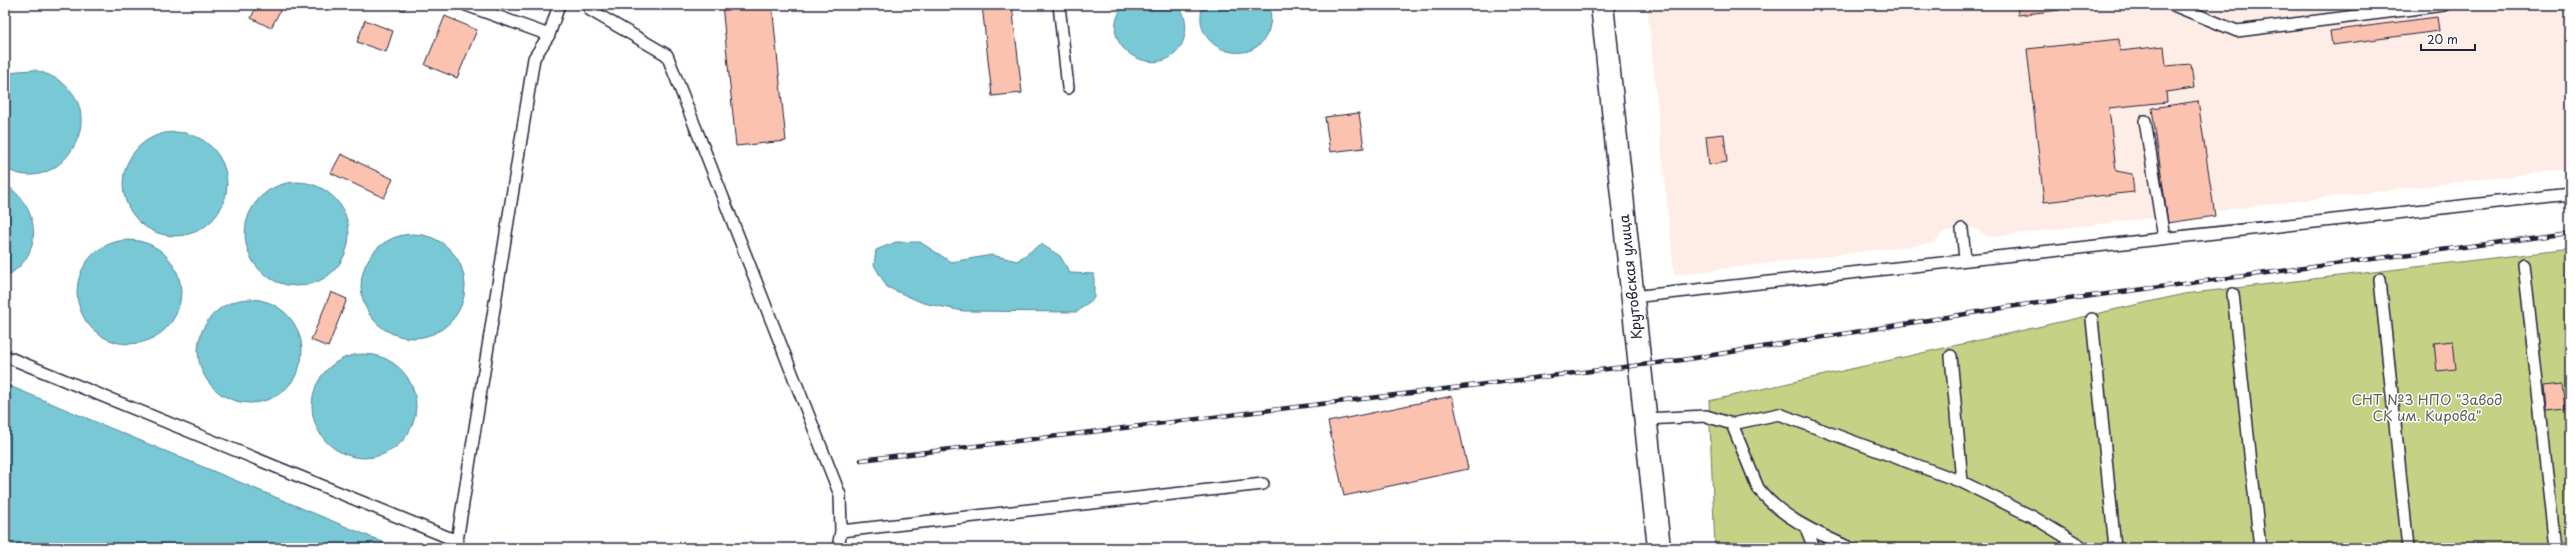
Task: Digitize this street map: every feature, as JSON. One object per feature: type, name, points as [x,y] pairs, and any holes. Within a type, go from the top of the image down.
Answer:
[{"type":"street","name":"Крутовская улица","points":[[1602,5],[1659,548]]},
{"type":"lane","points":[[466,5],[549,35]]},
{"type":"lane","points":[[5,356],[457,541],[534,58],[549,35],[559,5]]},
{"type":"lane","points":[[590,5],[590,10],[667,54],[840,494],[841,531],[838,548]]},
{"type":"lane","points":[[1060,5],[1068,88]]},
{"type":"lane","points":[[2173,5],[2237,31],[2444,5]]},
{"type":"lane","points":[[2145,121],[2164,238]]},
{"type":"lane","points":[[1632,297],[1965,259],[2570,194]]},
{"type":"lane","points":[[1962,230],[1965,259]]},
{"type":"lane","points":[[2524,264],[2555,548]]},
{"type":"lane","points":[[2380,280],[2408,548]]},
{"type":"lane","points":[[2233,294],[2260,548]]},
{"type":"lane","points":[[2092,319],[2115,548]]},
{"type":"lane","points":[[1951,356],[1962,482]]},
{"type":"lane","points":[[1645,419],[1706,416],[1732,424],[1779,414],[1962,482],[2033,517],[2084,548]]},
{"type":"lane","points":[[1732,424],[1758,488],[1763,495],[1806,528],[1850,548]]},
{"type":"lane","points":[[841,531],[1263,484]]},
{"type":"lane","points":[[1806,528],[1814,548]]},
{"type":"shaded area","points":[[1647,5],[2570,5],[2570,169],[1989,237],[1974,228],[1945,231],[1933,243],[1674,275]]},
{"type":"green space","name":"СНТ №3 НПО \"Завод СК им. Кирова\"","points":[[2570,249],[2570,548],[1715,548],[1709,401],[2184,294]]},
{"type":"water","points":[[1124,5],[1178,5],[1184,15],[1186,26],[1185,34],[1178,51],[1166,59],[1152,62],[1137,58],[1125,50],[1117,38],[1116,22]]},
{"type":"water","points":[[1203,5],[1268,5],[1271,17],[1269,29],[1262,42],[1251,50],[1238,52],[1226,50],[1214,44],[1205,34],[1201,21]]},
{"type":"water","points":[[34,70],[62,82],[77,100],[81,121],[76,141],[65,159],[48,171],[27,175],[5,168],[5,76],[17,71]]},
{"type":"water","points":[[175,132],[195,136],[212,147],[223,164],[227,184],[223,204],[212,221],[195,232],[175,236],[155,232],[138,221],[127,204],[123,184],[127,164],[138,147],[155,136]]},
{"type":"water","points":[[297,182],[317,186],[334,197],[345,214],[349,234],[345,254],[334,271],[317,282],[297,286],[277,282],[260,271],[249,254],[245,234],[249,214],[260,197],[277,186]]},
{"type":"water","points":[[5,184],[17,194],[26,205],[34,231],[32,244],[27,256],[18,268],[5,277]]},
{"type":"water","points":[[413,234],[433,238],[450,249],[461,266],[465,286],[461,306],[450,323],[433,334],[413,338],[393,334],[376,323],[365,306],[361,286],[365,266],[376,249],[393,238]]},
{"type":"water","points":[[129,240],[149,244],[166,255],[177,272],[181,292],[177,312],[166,329],[149,340],[129,344],[109,340],[92,329],[81,312],[77,292],[81,272],[92,255],[109,244]]},
{"type":"water","points":[[896,242],[920,242],[951,262],[992,255],[1017,261],[1041,244],[1060,256],[1070,273],[1094,274],[1094,298],[1077,312],[963,311],[923,303],[887,287],[874,265],[876,250]]},
{"type":"water","points":[[250,299],[270,303],[287,314],[298,331],[302,351],[298,371],[287,388],[270,399],[250,403],[230,399],[213,388],[202,371],[198,351],[202,331],[213,314],[230,303]]},
{"type":"water","points":[[364,354],[384,358],[401,369],[412,386],[416,406],[412,426],[401,443],[384,454],[364,458],[344,454],[327,443],[316,426],[312,406],[316,386],[327,369],[344,358]]},
{"type":"water","points":[[5,384],[397,548],[5,548]]},
{"type":"building","points":[[257,5],[277,5],[282,7],[271,28],[251,18]]},
{"type":"building","points":[[392,5],[406,5],[404,10]]},
{"type":"building","points":[[617,5],[667,5],[618,10]]},
{"type":"building","points":[[722,5],[772,5],[786,141],[736,146]]},
{"type":"building","points":[[982,5],[1012,5],[1022,93],[992,96]]},
{"type":"building","points":[[2017,5],[2060,5],[2060,10],[2018,15]]},
{"type":"building","points":[[445,16],[477,30],[457,78],[425,65]]},
{"type":"building","points":[[2437,17],[2439,31],[2332,45],[2330,31]]},
{"type":"building","points":[[365,20],[393,31],[386,52],[357,42]]},
{"type":"building","points":[[2119,39],[2120,51],[2164,46],[2166,66],[2191,64],[2194,88],[2166,92],[2167,102],[2109,108],[2116,171],[2132,174],[2134,192],[2044,202],[2027,49]]},
{"type":"building","points":[[2198,101],[2215,216],[2168,223],[2152,108]]},
{"type":"building","points":[[1359,113],[1364,148],[1330,152],[1325,117]]},
{"type":"building","points":[[1724,134],[1727,162],[1709,165],[1706,136]]},
{"type":"building","points":[[341,154],[393,179],[384,198],[331,173]]},
{"type":"building","points":[[331,292],[347,299],[328,347],[311,340]]},
{"type":"building","points":[[2453,341],[2456,369],[2437,371],[2434,343]]},
{"type":"building","points":[[2562,383],[2565,410],[2547,412],[2545,385]]},
{"type":"building","points":[[1452,396],[1468,469],[1344,496],[1328,422]]},
{"type":"railway","points":[[861,460],[1682,360],[2015,306],[2570,233]]}]
